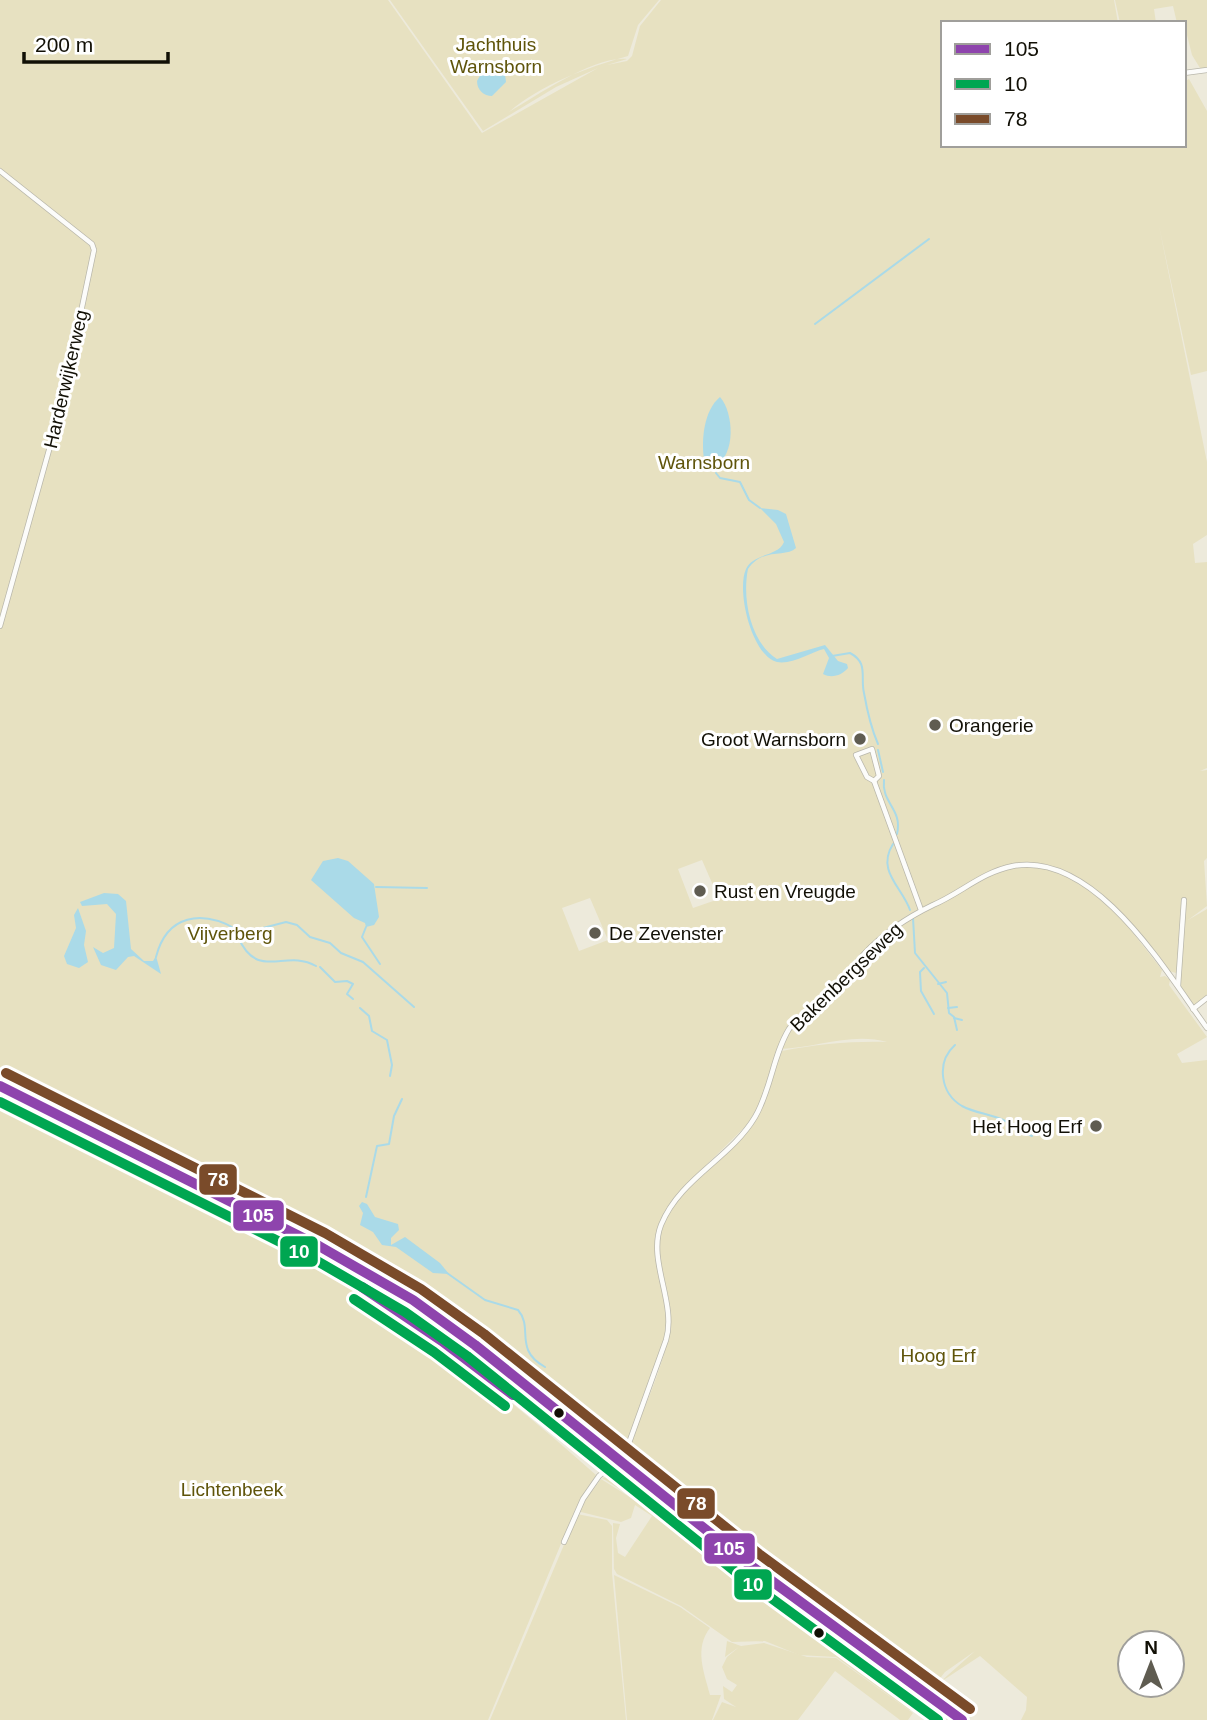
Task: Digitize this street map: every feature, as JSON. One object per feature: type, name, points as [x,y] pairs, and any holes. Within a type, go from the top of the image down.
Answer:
[{"type":"main road","points":[[0,1086],[351,1263],[413,1300],[475,1345],[750,1565],[962,1720]]},
{"type":"main road","points":[[0,1097],[311,1257],[389,1304],[465,1358],[607,1469],[941,1720]]},
{"type":"street","points":[[1186,72],[1207,70]]},
{"type":"street","name":"Harderwijkerweg","points":[[0,172],[92,244],[94,250],[61,407],[0,626]]},
{"type":"street","name":"Bakenbergseweg","points":[[874,782],[879,776],[872,749],[856,755],[867,777],[874,782],[921,910]]},
{"type":"street","name":"Bakenbergseweg","points":[[564,1542],[583,1499],[607,1469],[626,1452],[669,1327],[659,1261],[659,1232],[665,1218],[692,1180],[743,1134],[754,1119],[793,1024],[833,992],[871,947],[921,910],[993,872],[1017,866],[1043,866],[1066,874],[1103,899],[1129,925],[1207,1028]]},
{"type":"street","points":[[1178,988],[1184,900]]},
{"type":"street","points":[[1167,973],[1179,972]]},
{"type":"street","points":[[1193,1009],[1207,998]]},
{"type":"street","points":[[465,1358],[475,1345]]},
{"type":"green space","points":[[0,0],[388,0],[482,133],[598,68],[556,87],[483,131],[390,0],[659,0],[638,25],[628,56],[616,60],[627,59],[607,65],[627,61],[632,56],[640,26],[661,0],[1114,0],[1118,21],[941,21],[941,147],[1186,147],[1186,81],[1189,79],[1207,111],[1207,371],[1191,375],[1159,226],[1207,462],[1207,535],[1193,544],[1195,563],[1207,562],[1207,768],[1200,771],[1207,770],[1207,858],[1204,861],[1207,906],[1188,920],[1207,909],[1207,996],[1193,1006],[1179,988],[1179,974],[1166,970],[1123,920],[1162,970],[1160,977],[1165,976],[1170,980],[1169,985],[1207,1037],[1177,1054],[1182,1063],[1207,1060],[1207,1720],[1021,1720],[1026,1710],[1027,1697],[980,1656],[939,1683],[975,1651],[945,1672],[933,1687],[744,1546],[627,1454],[657,1375],[670,1328],[671,1315],[661,1264],[668,1321],[665,1339],[624,1451],[411,1283],[0,1077],[0,630],[62,407],[94,245],[0,170]],"holes":[[[574,74],[550,87],[509,112],[535,93]],[[702,860],[719,899],[693,908],[678,869]],[[590,898],[608,940],[579,951],[562,908]],[[861,1039],[887,1042],[809,1046],[782,1051],[763,1104],[754,1120],[744,1134],[694,1182],[672,1208],[663,1223],[659,1249],[660,1224],[691,1180],[753,1119],[780,1049]]]},
{"type":"green space","points":[[1115,0],[1207,0],[1207,68],[1200,68],[1192,55],[1186,21],[1177,21],[1173,6],[1154,9],[1156,21],[1120,21]]},
{"type":"green space","points":[[0,173],[91,244],[92,250],[60,407],[0,622]]},
{"type":"green space","points":[[8,1083],[238,1196],[235,1201],[6,1087]]},
{"type":"green space","points":[[4,1092],[317,1248],[411,1302],[470,1348],[464,1354],[390,1302],[312,1254],[3,1095]]},
{"type":"green space","points":[[0,1099],[317,1263],[408,1320],[461,1358],[460,1362],[356,1292],[302,1261],[24,1117],[0,1103]]},
{"type":"green space","name":"Lichtenbeek","points":[[0,1105],[83,1151],[297,1258],[373,1302],[472,1372],[596,1475],[575,1510],[488,1720],[0,1720]]},
{"type":"green space","points":[[240,1198],[406,1282],[551,1397],[528,1385],[479,1342],[382,1278],[237,1202]]},
{"type":"green space","points":[[476,1349],[615,1460],[608,1466],[469,1358]]},
{"type":"green space","points":[[627,1456],[795,1587],[792,1590],[627,1461]]},
{"type":"green space","points":[[617,1462],[926,1697],[923,1702],[745,1572],[610,1468]]},
{"type":"green space","points":[[607,1477],[686,1533],[817,1634],[637,1500],[602,1478]]},
{"type":"green space","points":[[601,1479],[636,1501],[915,1710],[909,1710],[836,1657],[799,1655],[765,1641],[732,1642],[681,1606],[617,1574],[614,1569],[613,1523],[620,1524],[616,1538],[618,1553],[625,1557],[652,1516],[635,1505],[631,1518],[621,1522],[581,1512],[581,1506]]},
{"type":"green space","points":[[577,1514],[607,1520],[612,1526],[612,1573],[626,1720],[490,1720]]},
{"type":"green space","points":[[614,1575],[680,1607],[710,1628],[702,1644],[703,1669],[710,1695],[721,1695],[712,1720],[627,1720]]},
{"type":"green space","points":[[797,1588],[933,1688],[930,1691],[794,1591]]},
{"type":"green space","points":[[727,1641],[741,1646],[764,1643],[807,1657],[836,1658],[913,1713],[908,1720],[900,1720],[835,1671],[798,1720],[713,1720],[722,1702],[736,1707],[724,1699],[723,1686],[732,1692],[737,1685],[727,1679],[722,1667],[727,1657],[739,1647],[725,1657]]},
{"type":"green space","points":[[827,1642],[919,1707],[917,1709]]},
{"type":"water","points":[[485,67],[504,67],[506,82],[492,96],[484,94],[477,81]]},
{"type":"water","points":[[720,397],[728,413],[731,433],[727,453],[715,466],[704,459],[703,443],[707,417]]},
{"type":"water","points":[[760,508],[786,514],[796,548],[760,558],[748,569],[747,606],[754,631],[760,642],[777,659],[825,645],[838,661],[847,664],[848,668],[840,674],[823,674],[829,658],[824,649],[795,660],[777,662],[760,648],[754,636],[748,622],[743,592],[746,569],[754,560],[777,550],[784,542],[776,524]]},
{"type":"water","points":[[338,858],[348,861],[374,884],[379,917],[374,925],[366,927],[365,923],[354,918],[311,880],[323,861]]},
{"type":"water","points":[[104,893],[118,894],[126,901],[131,949],[144,961],[153,961],[156,956],[161,974],[134,956],[128,957],[116,970],[101,965],[93,947],[103,953],[114,948],[116,914],[107,904],[82,906],[80,902]]},
{"type":"water","points":[[78,908],[86,931],[84,945],[88,962],[79,968],[67,964],[64,956],[76,928],[74,915]]},
{"type":"water","points":[[362,1202],[367,1204],[375,1217],[398,1224],[399,1230],[391,1238],[391,1245],[405,1237],[440,1263],[449,1274],[433,1273],[396,1247],[382,1245],[373,1232],[360,1225],[363,1213],[359,1206]]},
{"type":"waterway","points":[[815,324],[929,239]]},
{"type":"waterway","points":[[716,473],[720,478],[740,482],[749,500],[760,508]]},
{"type":"waterway","points":[[832,656],[850,653],[860,661],[868,712],[878,744]]},
{"type":"waterway","points":[[878,750],[883,772]]},
{"type":"waterway","points":[[884,780],[886,795],[897,818],[897,834]]},
{"type":"waterway","points":[[893,844],[887,862],[889,871],[910,910]]},
{"type":"waterway","points":[[376,887],[427,888]]},
{"type":"waterway","points":[[913,918],[915,953],[947,993],[949,1013],[954,1017],[957,1030]]},
{"type":"waterway","points":[[156,957],[168,932],[187,920],[211,919],[236,929]]},
{"type":"waterway","points":[[236,929],[251,931],[286,922],[297,925],[310,937],[330,943],[341,953],[363,962],[414,1007]]},
{"type":"waterway","points":[[366,927],[362,937],[380,964]]},
{"type":"waterway","points":[[238,937],[254,958],[273,962],[305,961],[316,966]]},
{"type":"waterway","points":[[320,967],[335,982],[347,981],[353,984],[347,994],[353,999]]},
{"type":"waterway","points":[[924,968],[920,972],[921,991],[934,1014]]},
{"type":"waterway","points":[[938,984],[946,982]]},
{"type":"waterway","points":[[948,1008],[957,1007]]},
{"type":"waterway","points":[[360,1008],[369,1016],[372,1031],[387,1040],[392,1065],[390,1076]]},
{"type":"waterway","points":[[954,1018],[962,1020]]},
{"type":"waterway","points":[[955,1045],[943,1068],[943,1077],[949,1093],[962,1106],[998,1118],[1032,1136]]},
{"type":"waterway","points":[[366,1197],[377,1146],[389,1144],[394,1116],[402,1099]]},
{"type":"waterway","points":[[447,1273],[485,1300],[518,1310],[530,1353],[545,1367]]},
{"type":"transit line","name":"78","points":[[6,1073],[325,1233],[421,1289],[484,1334],[759,1554],[970,1709]]},
{"type":"transit line","name":"105","points":[[0,1086],[319,1246],[413,1300],[475,1345],[750,1565],[962,1720]]},
{"type":"transit line","name":"10","points":[[0,1102],[312,1258],[405,1312],[467,1356],[741,1576],[938,1720]]},
{"type":"transit line","name":"105","points":[[362,1287],[442,1341],[513,1395]]},
{"type":"transit line","name":"10","points":[[354,1299],[434,1352],[505,1406]]},
{"type":"place","name":"Orangerie","points":[[935,725]]},
{"type":"place","name":"Groot Warnsborn","points":[[860,739]]},
{"type":"place","name":"Rust en Vreugde","points":[[700,891]]},
{"type":"place","name":"De Zevenster","points":[[595,933]]},
{"type":"place","name":"Het Hoog Erf","points":[[1096,1126]]},
{"type":"park label","name":"Jachthuis Warnsborn","points":[[496,55]]},
{"type":"park label","name":"Warnsborn","points":[[704,462]]},
{"type":"park label","name":"Vijverberg","points":[[230,933]]},
{"type":"park label","name":"Hoog Erf","points":[[938,1355]]}]
